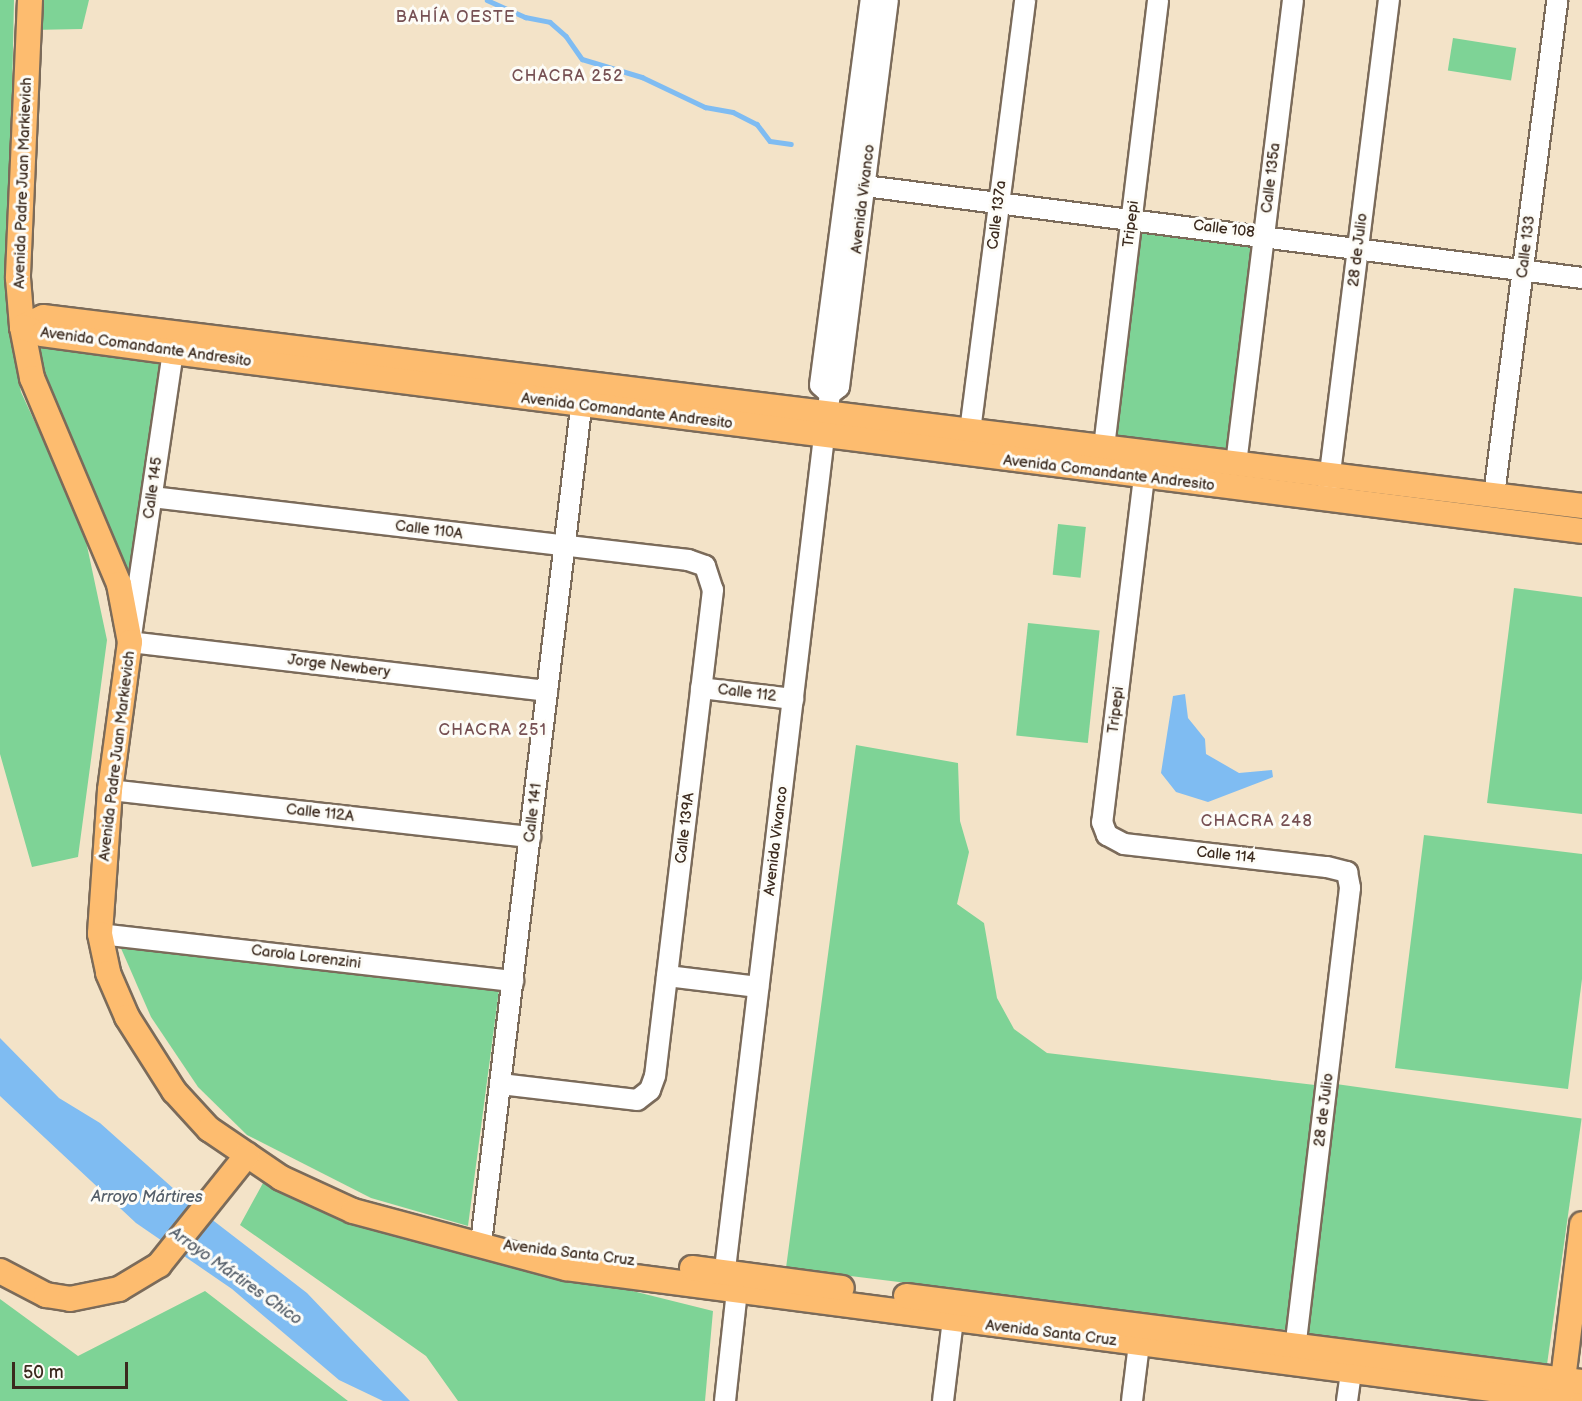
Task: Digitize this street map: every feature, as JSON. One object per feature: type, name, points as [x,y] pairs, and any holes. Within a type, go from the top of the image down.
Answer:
[{"type":"main road","name":"Avenida Padre Juan Markievich","points":[[30,0],[18,278],[22,327],[32,378],[120,584],[130,642],[110,790],[100,934],[108,973],[148,1053],[174,1091],[209,1129],[281,1178],[353,1211],[481,1243]]},
{"type":"main road","name":"Avenida Comandante Andresito","points":[[22,327],[42,334],[174,343],[583,394],[827,414],[1582,506]]},
{"type":"main road","name":"Avenida Comandante Andresito","points":[[827,414],[1144,477],[1582,531]]},
{"type":"main road","points":[[0,1271],[46,1295],[70,1299],[119,1289],[159,1265],[247,1155]]},
{"type":"main road","points":[[1569,1393],[1582,1224]]},
{"type":"main road","name":"Avenida Santa Cruz","points":[[481,1243],[953,1320],[1351,1371],[1569,1393]]},
{"type":"main road","name":"Avenida Santa Cruz","points":[[728,1284],[1295,1348],[1569,1393]]},
{"type":"street","name":"Avenida Vivanco","points":[[827,414],[820,385],[872,0]]},
{"type":"street","name":"Avenida Vivanco","points":[[725,1401],[728,1284],[758,987],[827,414],[839,387],[888,0]]},
{"type":"street","name":"Calle 137a","points":[[970,431],[1025,0]]},
{"type":"street","name":"Tripepi","points":[[1104,447],[1158,0]]},
{"type":"street","name":"Calle 135a","points":[[1236,464],[1293,0]]},
{"type":"street","name":"28 de Julio","points":[[1327,500],[1389,0]]},
{"type":"street","name":"Calle 133","points":[[1494,495],[1557,0]]},
{"type":"street","name":"Calle 108","points":[[865,186],[1264,234],[1582,278]]},
{"type":"street","name":"Calle 145","points":[[130,642],[174,343]]},
{"type":"street","name":"Calle 141","points":[[481,1243],[583,394]]},
{"type":"street","name":"Tripepi","points":[[1107,834],[1102,822],[1144,477]]},
{"type":"street","name":"Calle 110A","points":[[152,497],[565,546],[705,566]]},
{"type":"street","name":"Calle 139A","points":[[500,1084],[637,1100],[650,1090],[655,1076],[713,590],[705,566]]},
{"type":"street","name":"Jorge Newbery","points":[[130,642],[547,691]]},
{"type":"street","name":"Calle 112","points":[[701,688],[793,699]]},
{"type":"street","name":"Calle 112A","points":[[110,790],[530,837]]},
{"type":"street","name":"Calle 114","points":[[1107,834],[1124,844],[1347,872]]},
{"type":"street","name":"28 de Julio","points":[[1295,1348],[1350,888],[1347,872]]},
{"type":"street","name":"Carola Lorenzini","points":[[100,934],[513,981]]},
{"type":"street","points":[[667,976],[758,987]]},
{"type":"street","points":[[943,1401],[953,1320]]},
{"type":"street","points":[[1132,1401],[1139,1344]]},
{"type":"street","points":[[1347,1401],[1351,1371]]},
{"type":"green space","points":[[0,0],[14,0],[8,284],[12,347],[21,392],[83,527],[107,640],[78,857],[32,867],[0,754]]},
{"type":"green space","points":[[34,0],[89,0],[82,29],[31,30]]},
{"type":"green space","points":[[1453,38],[1516,48],[1511,81],[1448,71]]},
{"type":"green space","points":[[1134,227],[1259,242],[1233,456],[1108,440]]},
{"type":"green space","points":[[37,343],[165,361],[130,608],[40,372]]},
{"type":"green space","points":[[1058,524],[1086,527],[1081,578],[1053,575]]},
{"type":"green space","points":[[1514,588],[1582,597],[1582,814],[1487,803]]},
{"type":"green space","points":[[1028,623],[1100,631],[1088,743],[1016,735]]},
{"type":"green space","points":[[856,745],[958,763],[960,821],[969,852],[957,904],[984,923],[997,998],[1014,1029],[1047,1053],[1315,1085],[1286,1330],[786,1268]]},
{"type":"green space","points":[[1424,835],[1582,854],[1582,979],[1568,1089],[1395,1068]]},
{"type":"green space","points":[[120,946],[499,990],[468,1226],[371,1198],[247,1135],[198,1087],[151,1017]]},
{"type":"green space","points":[[1336,1084],[1582,1119],[1546,1369],[1301,1335]]},
{"type":"green space","points":[[263,1183],[359,1223],[713,1311],[705,1401],[458,1401],[426,1356],[240,1225]]},
{"type":"green space","points":[[205,1291],[348,1401],[0,1401],[0,1299],[78,1356]]},
{"type":"water","points":[[1185,694],[1188,718],[1205,739],[1206,754],[1239,773],[1272,770],[1273,777],[1208,802],[1176,792],[1161,773],[1173,696]]},
{"type":"water","name":"Arroyo Mártires","points":[[0,1038],[59,1098],[100,1123],[184,1198],[307,1293],[410,1401],[383,1401],[339,1380],[232,1289],[136,1223],[0,1096]]},
{"type":"waterway","points":[[487,0],[525,17],[550,22],[566,36],[582,59],[642,77],[705,107],[733,112],[757,124],[770,141],[791,144]]},
{"type":"district","name":"BAHÍA OESTE","points":[[456,18]]},
{"type":"district","name":"CHACRA 252","points":[[568,77]]},
{"type":"district","name":"CHACRA 251","points":[[493,731]]},
{"type":"district","name":"CHACRA 248","points":[[1257,822]]},
{"type":"water label","name":"Arroyo Mártires Chico","points":[[235,1277]]}]
